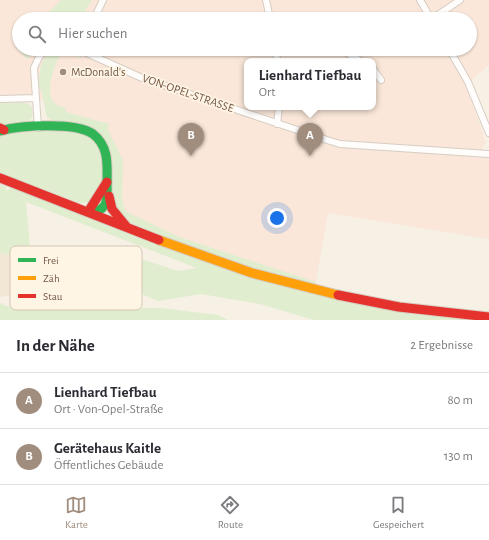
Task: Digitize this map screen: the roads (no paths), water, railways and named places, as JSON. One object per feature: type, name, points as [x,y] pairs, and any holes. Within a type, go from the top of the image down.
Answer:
[{"type":"main road","points":[[1,130],[73,127],[88,131],[92,134],[103,146],[107,157],[109,172],[107,182],[108,194],[112,209],[128,228]]},
{"type":"main road","points":[[0,178],[52,197],[128,228],[252,273],[314,290],[373,303],[489,317]]},
{"type":"main road","points":[[88,212],[107,182]]},
{"type":"main road","points":[[88,212],[99,212],[104,207],[108,194]]},
{"type":"street","points":[[97,12],[103,0]]},
{"type":"street","points":[[266,0],[269,12]]},
{"type":"street","points":[[420,0],[428,12]]},
{"type":"street","points":[[442,12],[460,0]]},
{"type":"street","points":[[38,128],[34,68],[40,56]]},
{"type":"street","name":"VON-OPEL-STRASSE","points":[[95,56],[142,78],[340,144],[489,154]]},
{"type":"street","points":[[453,56],[468,82],[489,133]]},
{"type":"street","points":[[376,73],[381,80]]},
{"type":"street","points":[[0,99],[36,98]]},
{"type":"street","points":[[277,124],[279,110]]},
{"type":"place","name":"McDonald's","points":[[63,72]]},
{"type":"place","name":"Gerätehaus Kaitle","points":[[191,156]]},
{"type":"place","name":"Lienhard Tiefbau","points":[[310,156]]}]
